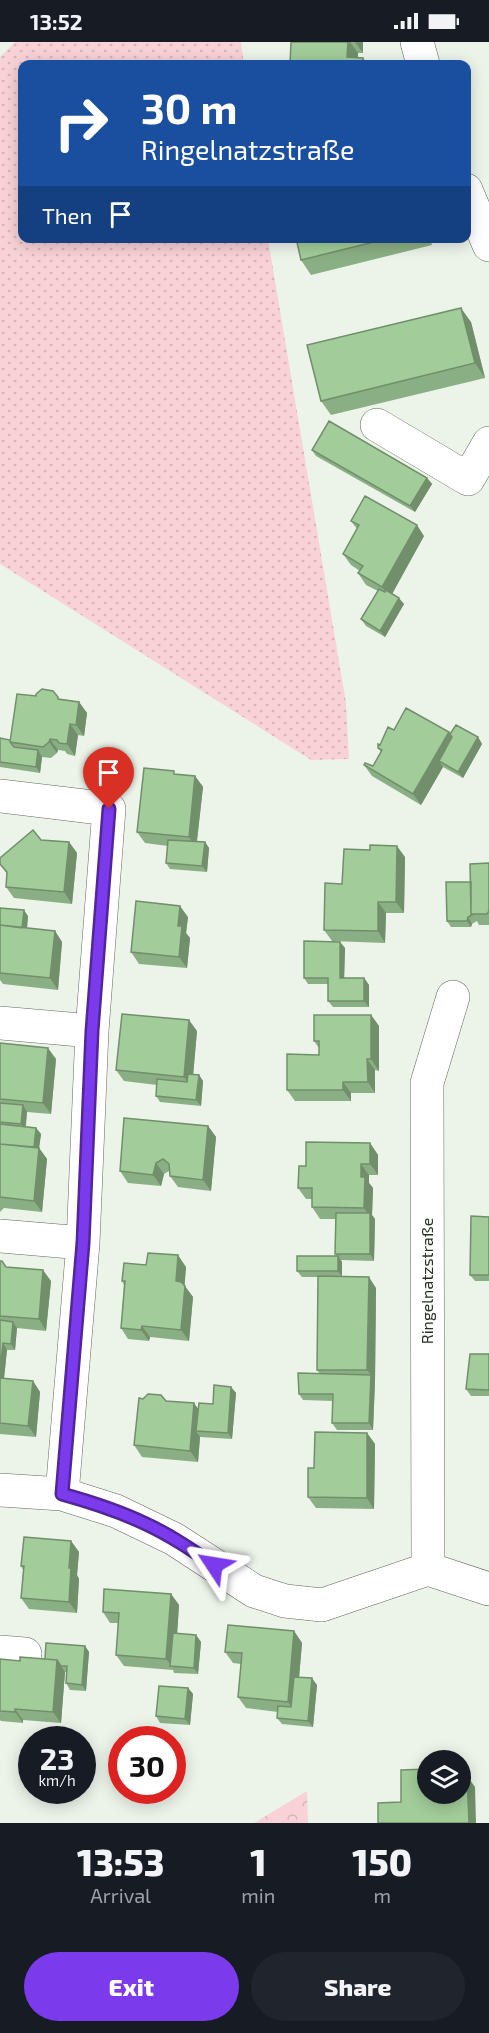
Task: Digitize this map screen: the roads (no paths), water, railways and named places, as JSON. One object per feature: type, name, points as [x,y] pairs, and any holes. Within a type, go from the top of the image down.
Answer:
[{"type":"street","points":[[417,42],[422,60]]},
{"type":"street","points":[[471,202],[489,245]]},
{"type":"street","points":[[377,425],[468,479],[489,443]]},
{"type":"street","points":[[0,796],[109,809],[92,1031],[83,1243],[62,1494]]},
{"type":"street","name":"Ringelnatzstraße","points":[[428,1569],[427,1083],[453,997]]},
{"type":"street","points":[[0,1023],[92,1031]]},
{"type":"street","points":[[0,1236],[83,1243]]},
{"type":"street","points":[[0,1490],[62,1494],[116,1510],[174,1539],[254,1591],[285,1601],[322,1605],[428,1569],[489,1589]]}]
